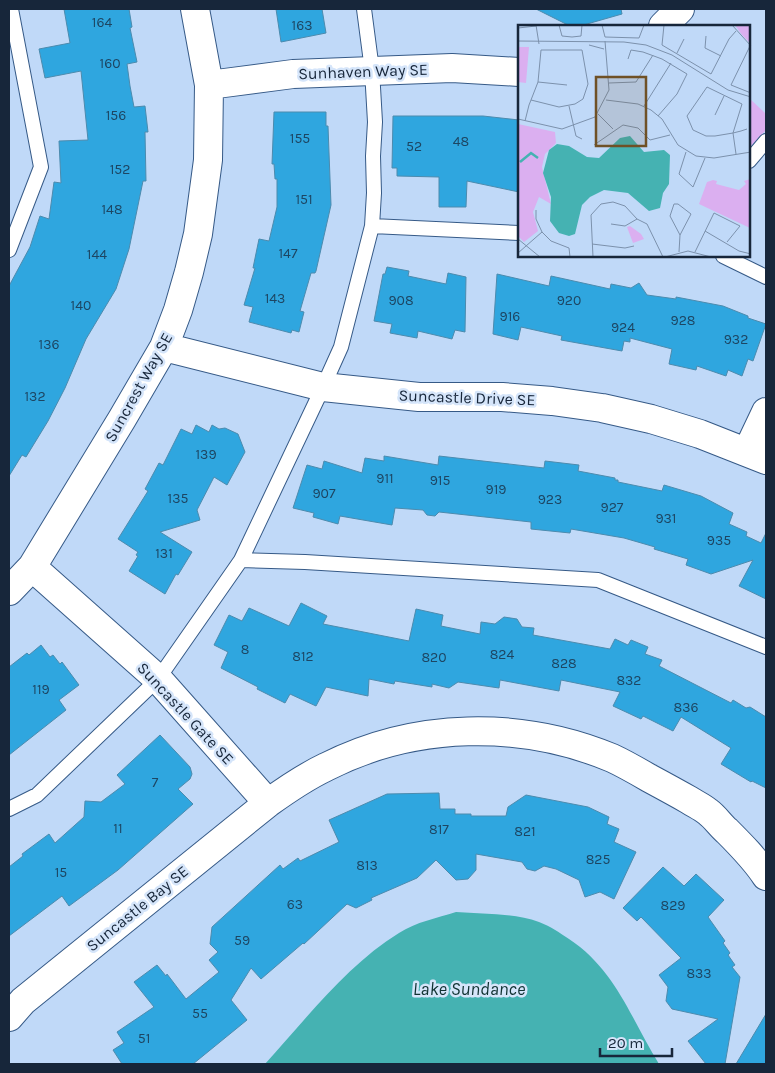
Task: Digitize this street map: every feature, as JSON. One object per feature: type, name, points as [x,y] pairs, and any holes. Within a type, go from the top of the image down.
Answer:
[{"type":"street","name":"Suncrest Way SE","points":[[9,590],[32,567],[164,347],[189,272],[199,225],[208,160],[209,85],[195,9]]},
{"type":"street","points":[[664,25],[680,9]]},
{"type":"street","name":"Sunhaven Way SE","points":[[209,85],[293,74],[372,70],[452,68],[518,72]]},
{"type":"street","name":"Suncastle Drive SE","points":[[164,347],[323,387],[419,397],[502,397],[602,408],[700,434],[757,456]]},
{"type":"street","points":[[757,456],[766,412]]},
{"type":"street","name":"Suncastle Gate SE","points":[[32,567],[158,679],[268,803]]},
{"type":"street","name":"Suncastle Bay SE","points":[[9,1017],[23,1001],[268,803],[296,783],[326,766],[390,742],[456,732],[488,731],[552,739],[584,748],[614,759],[708,811],[757,862],[766,876]]},
{"type":"lane","points":[[9,250],[41,167],[11,9]]},
{"type":"lane","points":[[9,809],[37,795],[158,679],[241,560],[323,387],[341,346],[372,226],[375,122],[372,70],[364,9]]},
{"type":"lane","points":[[750,160],[766,141]]},
{"type":"lane","points":[[372,226],[518,233]]},
{"type":"lane","points":[[727,258],[766,277]]},
{"type":"lane","points":[[241,560],[305,562],[598,580],[766,647]]},
{"type":"shaded area","points":[[750,99],[766,114],[766,130],[750,147]]},
{"type":"water","name":"Lake Sundance","points":[[456,912],[498,914],[529,919],[555,930],[569,939],[585,951],[611,980],[659,1064],[265,1064],[328,994],[380,946],[412,926]]},
{"type":"building","points":[[64,9],[129,9],[132,27],[130,28],[137,62],[127,64],[134,107],[145,106],[148,132],[145,132],[146,181],[143,181],[129,249],[116,289],[86,339],[65,388],[48,421],[26,457],[22,455],[9,476],[9,286],[30,247],[40,216],[49,219],[54,182],[61,183],[59,141],[88,140],[81,71],[45,78],[39,49],[70,43]]},
{"type":"building","points":[[276,9],[322,9],[326,33],[281,42]]},
{"type":"building","points":[[536,9],[621,9],[622,14],[584,25],[568,25]]},
{"type":"building","points":[[274,112],[326,112],[326,126],[328,126],[331,205],[316,271],[311,273],[300,311],[304,312],[299,332],[292,330],[291,333],[249,322],[253,307],[244,305],[255,268],[253,268],[259,239],[269,241],[277,207],[277,179],[275,179],[274,164],[272,164]]},
{"type":"building","points":[[393,116],[483,116],[518,120],[518,192],[467,181],[466,207],[439,207],[439,177],[397,176],[397,168],[392,168]]},
{"type":"building","points":[[387,267],[409,271],[408,276],[446,284],[448,273],[466,277],[465,332],[455,330],[452,339],[418,331],[417,338],[390,333],[392,324],[374,321],[383,274],[385,274]]},
{"type":"building","points":[[497,274],[549,286],[551,276],[610,289],[611,284],[631,288],[639,283],[647,295],[676,299],[676,297],[723,306],[766,324],[753,361],[748,359],[742,376],[728,370],[726,376],[697,366],[696,370],[669,364],[672,349],[630,338],[630,342],[624,341],[622,351],[561,340],[562,336],[521,327],[518,340],[493,334]]},
{"type":"building","points":[[196,425],[209,432],[212,425],[238,434],[245,452],[227,485],[214,477],[197,510],[200,520],[160,532],[192,552],[178,575],[176,574],[165,594],[129,571],[138,556],[136,555],[138,552],[118,539],[148,491],[145,489],[159,463],[163,465],[181,429],[192,434]]},
{"type":"building","points":[[384,456],[438,465],[439,456],[544,468],[545,461],[579,465],[578,471],[615,478],[618,482],[662,491],[664,485],[701,496],[733,513],[729,524],[747,532],[746,536],[761,543],[766,533],[766,599],[739,586],[753,560],[711,574],[686,565],[688,559],[624,538],[571,529],[570,533],[531,529],[531,522],[439,512],[435,516],[427,515],[423,510],[395,508],[392,525],[340,516],[338,524],[313,517],[314,513],[293,508],[307,465],[322,469],[324,461],[362,473],[365,458],[384,461]]},
{"type":"building","points":[[301,603],[327,616],[323,624],[409,641],[416,609],[443,615],[441,626],[480,634],[481,622],[495,624],[504,617],[517,619],[522,627],[534,628],[533,635],[610,649],[615,639],[628,645],[631,640],[648,647],[645,654],[662,660],[659,666],[731,703],[733,700],[746,708],[750,707],[766,717],[766,788],[751,782],[721,764],[731,748],[681,717],[673,731],[643,716],[641,719],[613,706],[620,692],[561,680],[559,691],[500,680],[499,688],[458,682],[449,688],[432,684],[432,687],[395,681],[394,684],[369,679],[368,696],[326,687],[316,706],[290,694],[285,703],[221,668],[228,652],[214,645],[229,615],[242,621],[249,608],[289,626]]},
{"type":"building","points":[[41,645],[50,657],[53,655],[60,664],[62,662],[79,685],[59,700],[66,710],[9,755],[9,667]]},
{"type":"building","points":[[160,735],[190,767],[192,774],[190,779],[178,789],[193,804],[118,870],[69,906],[62,896],[9,936],[9,867],[23,856],[22,854],[49,834],[55,843],[84,817],[85,801],[101,802],[125,784],[117,775]]},
{"type":"building","points":[[439,793],[440,809],[455,809],[455,814],[471,814],[471,816],[506,816],[508,807],[526,795],[588,807],[609,817],[607,824],[619,829],[614,842],[636,852],[614,899],[600,892],[585,897],[579,880],[556,869],[544,866],[535,871],[527,869],[522,862],[476,854],[476,870],[468,879],[456,880],[436,860],[417,878],[371,898],[372,900],[356,908],[347,904],[304,944],[261,979],[251,968],[231,1000],[247,1020],[193,1064],[122,1064],[113,1050],[124,1043],[117,1032],[154,1007],[134,982],[157,965],[166,976],[167,974],[186,999],[219,972],[209,960],[218,952],[210,944],[212,927],[280,865],[283,869],[298,858],[300,861],[339,842],[329,820],[387,794]]},
{"type":"building","points":[[663,867],[684,886],[696,874],[724,900],[708,917],[725,941],[723,943],[730,953],[728,955],[735,965],[732,967],[740,977],[725,1064],[706,1064],[688,1041],[718,1019],[672,1009],[666,1001],[668,987],[659,975],[681,958],[641,917],[637,921],[623,908]]},
{"type":"building","points":[[766,1014],[766,1064],[736,1064]]}]
